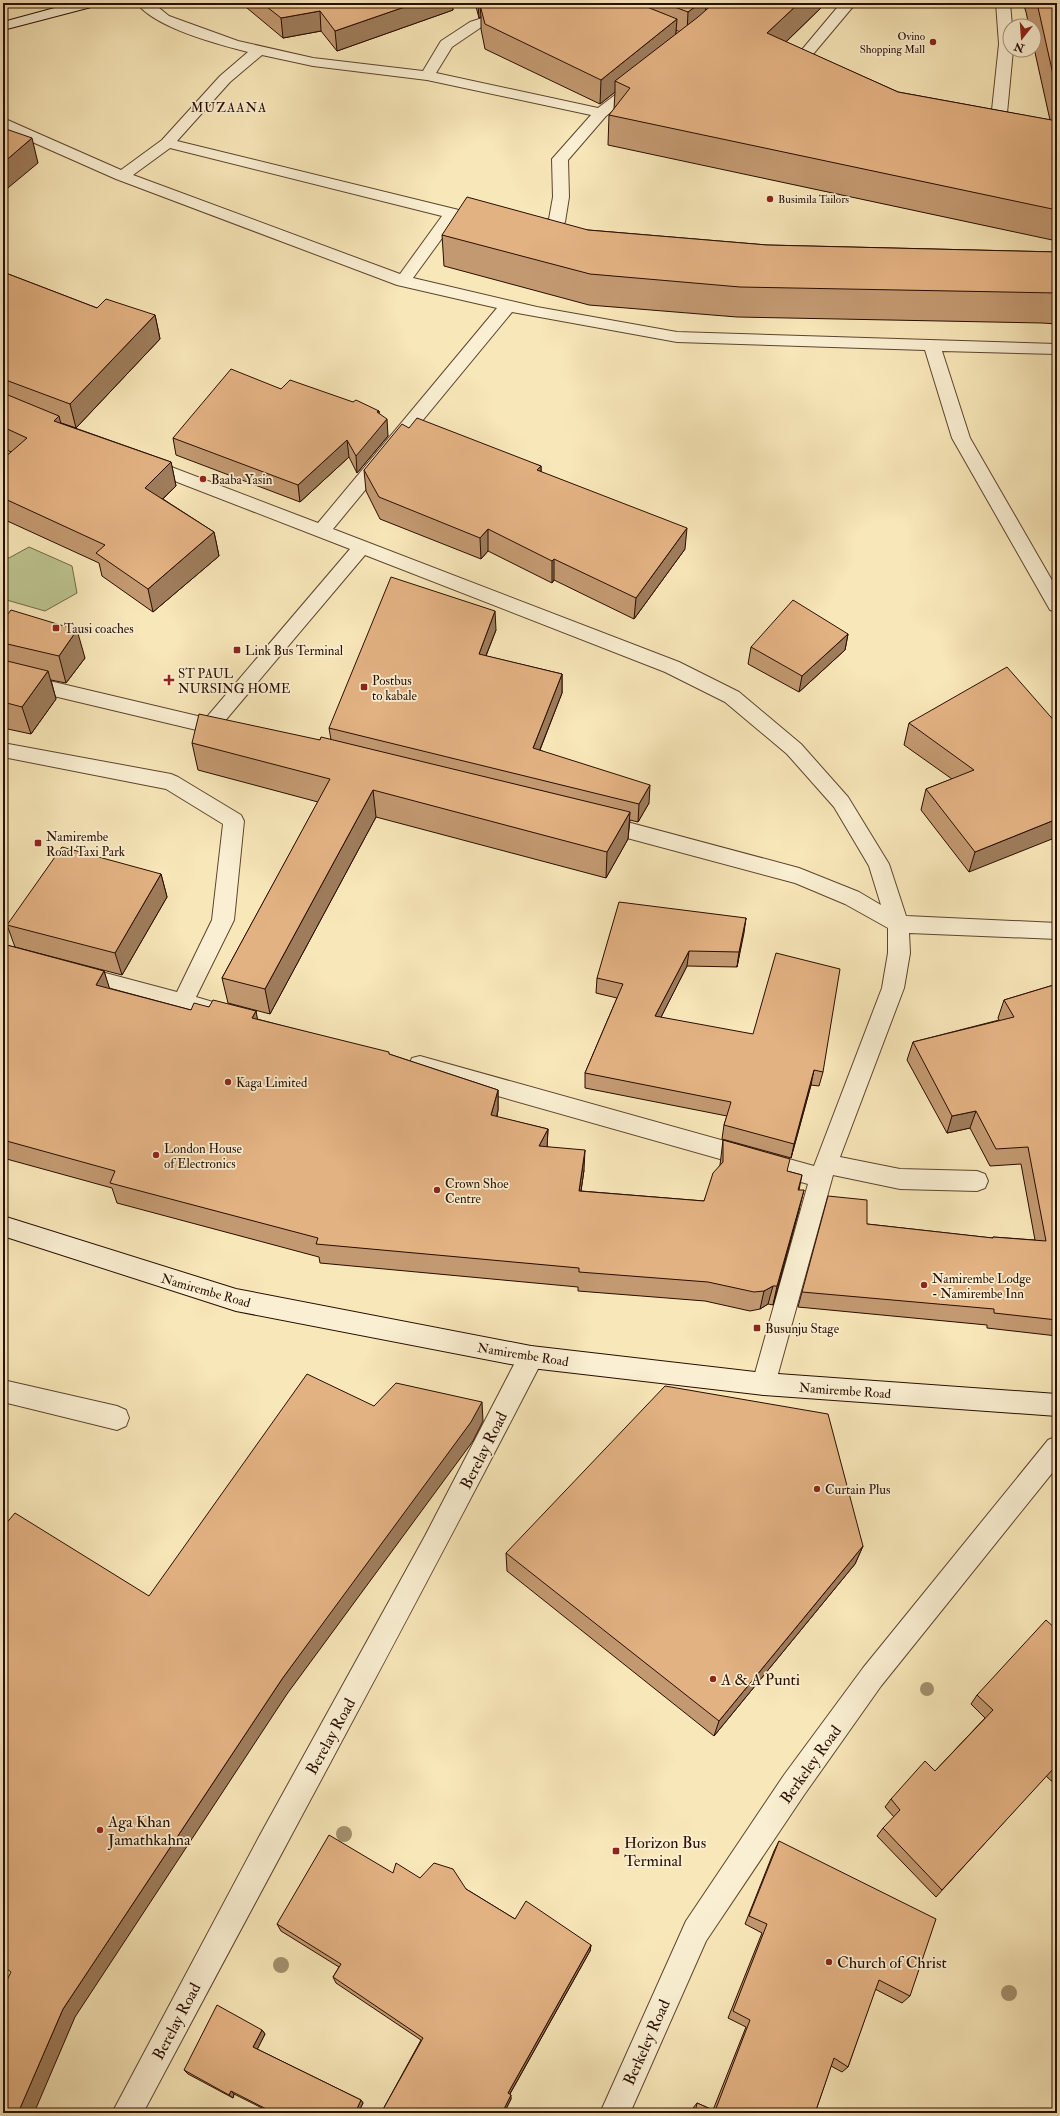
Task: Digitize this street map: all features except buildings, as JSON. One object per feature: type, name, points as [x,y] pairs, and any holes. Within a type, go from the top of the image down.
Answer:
[{"type":"street","points":[[3,26],[90,3]]},
{"type":"street","points":[[144,3],[164,19],[234,44],[312,62],[427,76],[601,113]]},
{"type":"street","points":[[822,79],[810,75],[800,67],[802,58],[849,3]]},
{"type":"street","points":[[957,111],[978,115],[1000,114],[1006,44],[1003,3]]},
{"type":"street","points":[[427,76],[446,44],[475,25],[510,13],[524,12]]},
{"type":"street","points":[[122,176],[167,143],[225,79],[259,50]]},
{"type":"street","points":[[515,224],[539,228],[557,222],[561,197],[560,159],[601,113],[648,76]]},
{"type":"street","points":[[3,123],[122,176],[403,281],[509,306],[677,338],[1057,348]]},
{"type":"street","points":[[167,143],[452,214],[484,219]]},
{"type":"street","points":[[403,281],[452,214]]},
{"type":"street","points":[[321,531],[509,306]]},
{"type":"street","points":[[932,345],[961,438],[1057,605]]},
{"type":"street","points":[[129,457],[672,667],[732,697],[794,749],[841,802],[879,864],[898,924],[899,953],[893,988],[823,1171],[764,1384]]},
{"type":"street","points":[[210,726],[362,547]]},
{"type":"street","points":[[3,677],[240,733]]},
{"type":"street","points":[[3,750],[171,782],[234,821],[224,920],[183,1002]]},
{"type":"street","points":[[581,818],[799,876],[852,898],[898,924],[1057,931]]},
{"type":"street","points":[[60,970],[240,1017]]},
{"type":"street","points":[[399,1060],[823,1171],[900,1179],[977,1181]]},
{"type":"street","name":"Namirembe Road","points":[[3,1226],[236,1300],[530,1357],[764,1384],[1057,1405]]},
{"type":"street","name":"Berelay Road","points":[[127,2113],[430,1552],[530,1357]]},
{"type":"street","points":[[3,1391],[117,1418]]},
{"type":"street","name":"Berkeley Road","points":[[615,2113],[696,1931],[794,1785],[872,1678],[1057,1448]]},
{"type":"green space","points":[[29,547],[72,566],[77,593],[45,611],[3,599],[3,556],[9,558]]},
{"type":"place","name":"Ovino Shopping Mall","points":[[933,42]]},
{"type":"place","name":"Busimila Tailors","points":[[770,199]]},
{"type":"place","name":"Baaba Yasin","points":[[203,479]]},
{"type":"place","name":"Tausi coaches","points":[[56,628]]},
{"type":"place","name":"Link Bus Terminal","points":[[237,650]]},
{"type":"place","name":"ST PAUL NURSING HOME","points":[[169,680]]},
{"type":"place","name":"Postbus to kabale","points":[[364,687]]},
{"type":"place","name":"Namirembe Road Taxi Park","points":[[38,843]]},
{"type":"place","name":"Kaga Limited","points":[[228,1082]]},
{"type":"place","name":"London House of Electronics","points":[[156,1155]]},
{"type":"place","name":"Crown Shoe Centre","points":[[437,1190]]},
{"type":"place","name":"Namirembe Lodge - Namirembe Inn","points":[[924,1285]]},
{"type":"place","name":"Busunju Stage","points":[[757,1328]]},
{"type":"place","name":"Curtain Plus","points":[[817,1489]]},
{"type":"place","name":"A & A Punti","points":[[713,1679]]},
{"type":"place","name":"Aga Khan Jamathkahna","points":[[100,1830]]},
{"type":"place","name":"Horizon Bus Terminal","points":[[616,1851]]},
{"type":"place","name":"Church of Christ","points":[[829,1962]]},
{"type":"district","name":"MUZAANA","points":[[229,107]]}]
